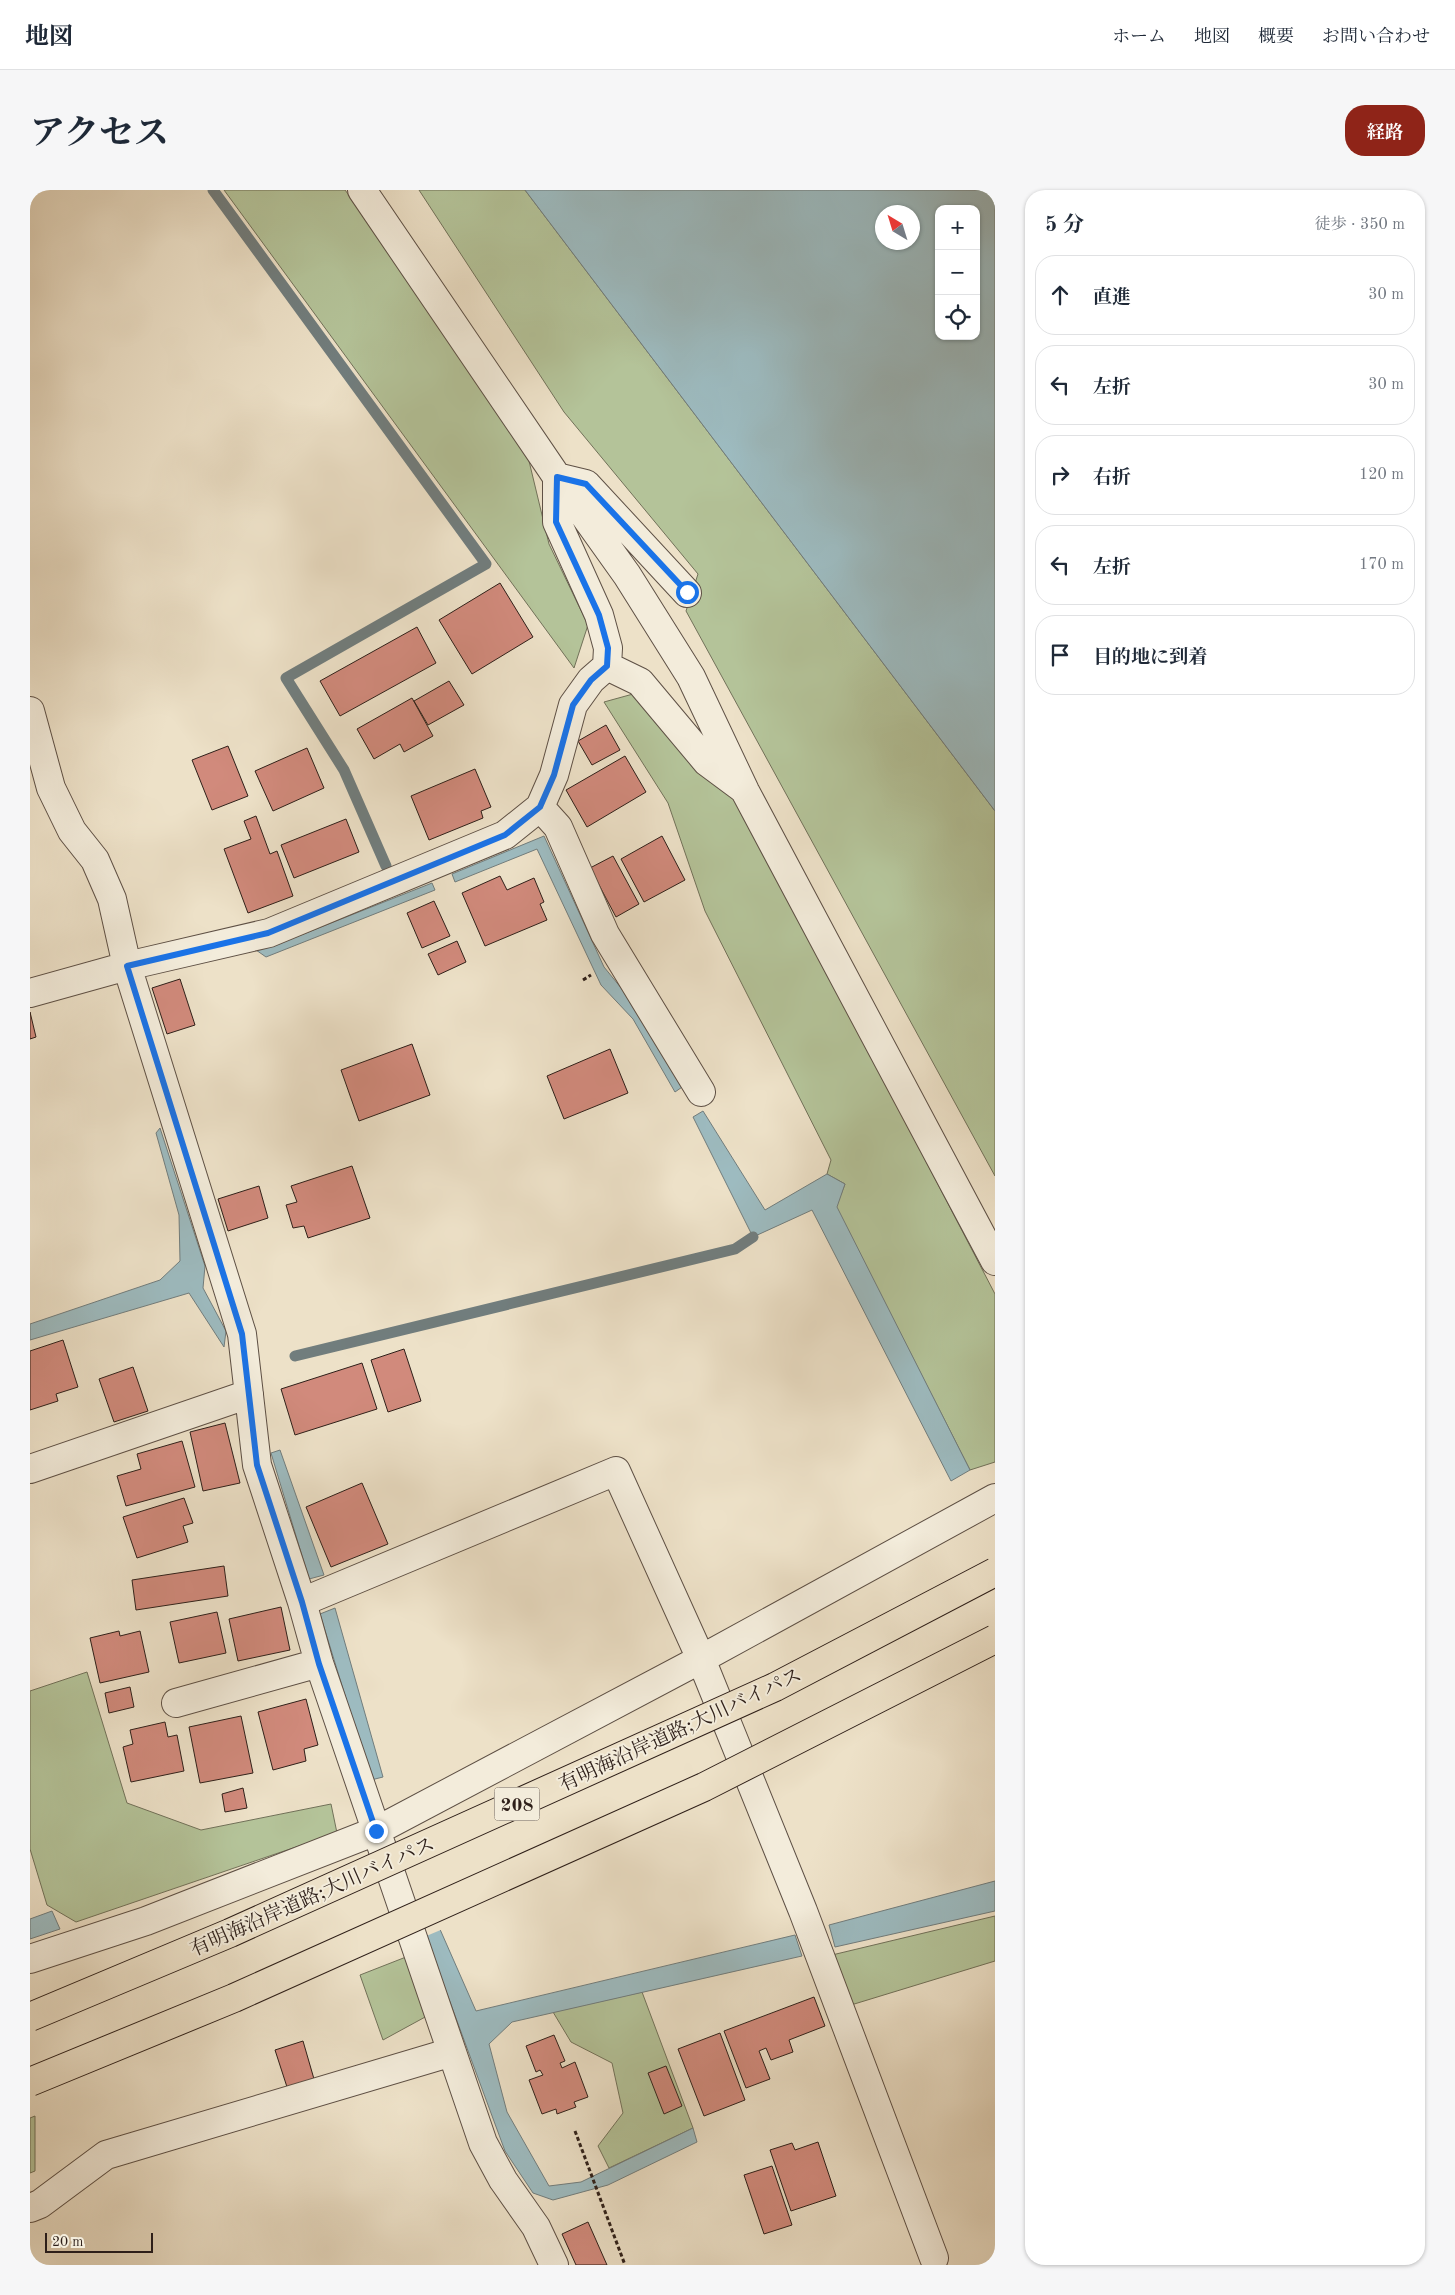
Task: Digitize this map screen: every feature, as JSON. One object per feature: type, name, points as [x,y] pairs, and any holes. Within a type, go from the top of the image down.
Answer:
[{"type":"highway","name":"有明海沿岸道路;大川バイパス","points":[[30,2017],[230,1933],[775,1687],[995,1572]]},
{"type":"highway","points":[[30,2082],[234,1998],[704,1787],[995,1638]]},
{"type":"street","points":[[362,190],[557,477],[627,576],[691,677],[745,790],[995,1261]]},
{"type":"street","points":[[557,477],[586,484],[687,592]]},
{"type":"street","points":[[30,993],[127,966],[268,933],[505,835],[540,807],[554,775],[573,705],[591,680],[607,666],[608,648],[599,615],[556,522],[557,477]]},
{"type":"street","points":[[607,666],[640,682],[707,762],[745,790]]},
{"type":"street","points":[[30,711],[51,788],[72,831],[95,860],[112,899],[127,966],[242,1334],[257,1465],[302,1602],[319,1664],[483,2143],[502,2180],[536,2227],[554,2265]]},
{"type":"street","points":[[540,807],[558,827],[606,934],[701,1092]]},
{"type":"street","points":[[30,1469],[249,1394]]},
{"type":"street","points":[[302,1602],[616,1471],[701,1659],[803,1911],[927,2263]]},
{"type":"street","points":[[30,1959],[146,1921],[376,1831],[701,1659],[995,1498]]},
{"type":"street","points":[[176,1703],[319,1664]]},
{"type":"street","points":[[30,2208],[40,2204],[106,2155],[452,2052]]},
{"type":"path","points":[[574,2131],[625,2265]]},
{"type":"green space","points":[[224,190],[345,190],[388,247],[529,461],[549,544],[588,625],[574,668]]},
{"type":"green space","points":[[419,190],[525,190],[995,811],[995,1176],[686,611],[698,574],[564,412]]},
{"type":"green space","points":[[633,694],[697,772],[737,798],[995,1294],[995,1462],[970,1470],[836,1207],[845,1184],[827,1174],[831,1160],[705,911],[668,803],[604,702]]},
{"type":"green space","points":[[87,1672],[127,1803],[201,1830],[331,1804],[337,1833],[76,1922],[47,1905],[30,1849],[30,1691]]},
{"type":"green space","points":[[995,1916],[995,1961],[851,2005],[832,1955]]},
{"type":"green space","points":[[406,1957],[427,2016],[383,2040],[360,1975]]},
{"type":"green space","points":[[642,1992],[693,2128],[609,2168],[598,2146],[623,2113],[612,2063],[571,2042],[553,2012]]},
{"type":"green space","points":[[35,2116],[35,2171],[30,2173],[30,2118]]},
{"type":"water","points":[[525,190],[995,190],[995,811]]},
{"type":"water","points":[[544,836],[604,967],[635,1005],[685,1085],[675,1092],[633,1019],[601,985],[537,849],[455,882],[452,874]]},
{"type":"water","points":[[432,883],[435,890],[266,957],[256,950],[273,946]]},
{"type":"water","points":[[703,1111],[765,1210],[827,1174],[845,1184],[837,1207],[970,1470],[951,1481],[812,1210],[753,1237],[693,1117]]},
{"type":"water","points":[[160,1128],[205,1266],[203,1288],[226,1331],[224,1347],[189,1293],[30,1340],[30,1324],[160,1280],[180,1261],[179,1215],[156,1133]]},
{"type":"water","points":[[280,1450],[324,1575],[309,1579],[271,1453]]},
{"type":"water","points":[[335,1608],[383,1777],[371,1780],[320,1614]]},
{"type":"water","points":[[995,1881],[995,1911],[835,1947],[829,1925]]},
{"type":"water","points":[[424,1893],[476,2011],[795,1935],[802,1956],[512,2022],[489,2044],[507,2112],[549,2186],[581,2182],[693,2128],[697,2142],[608,2185],[553,2200],[533,2193],[505,2151],[412,1899]]},
{"type":"water","points":[[52,1911],[60,1929],[30,1939],[30,1919]]},
{"type":"pier","points":[[426,1891],[443,1929],[424,1937],[411,1897]]},
{"type":"building","points":[[500,583],[533,637],[472,674],[439,620]]},
{"type":"building","points":[[417,627],[436,663],[340,716],[320,681]]},
{"type":"building","points":[[449,681],[464,705],[428,725],[414,701]]},
{"type":"building","points":[[412,698],[433,736],[404,752],[400,744],[374,759],[357,729]]},
{"type":"building","points":[[606,725],[620,750],[592,765],[578,741]]},
{"type":"building","points":[[228,746],[248,796],[212,810],[192,760]]},
{"type":"building","points":[[307,748],[324,788],[273,811],[255,771]]},
{"type":"building","points":[[625,756],[646,792],[587,827],[566,790]]},
{"type":"building","points":[[475,769],[491,807],[481,811],[483,818],[429,840],[411,796]]},
{"type":"building","points":[[256,816],[270,854],[277,851],[293,896],[248,913],[224,849],[251,839],[244,821]]},
{"type":"building","points":[[346,819],[359,852],[294,878],[281,845]]},
{"type":"building","points":[[662,836],[685,880],[644,902],[621,859]]},
{"type":"building","points":[[613,856],[639,904],[616,917],[590,868]]},
{"type":"building","points":[[500,876],[507,890],[534,878],[544,902],[540,904],[547,920],[485,946],[462,893]]},
{"type":"building","points":[[434,901],[450,936],[422,948],[407,913]]},
{"type":"building","points":[[457,941],[466,962],[438,975],[428,954]]},
{"type":"building","points":[[180,979],[195,1025],[167,1034],[152,988]]},
{"type":"building","points":[[30,1012],[36,1037],[30,1039]]},
{"type":"building","points":[[412,1044],[430,1095],[359,1121],[341,1070]]},
{"type":"building","points":[[610,1049],[628,1093],[564,1119],[547,1076]]},
{"type":"building","points":[[352,1166],[370,1218],[308,1238],[304,1226],[293,1228],[286,1205],[297,1202],[291,1186]]},
{"type":"building","points":[[259,1186],[268,1218],[228,1231],[218,1199]]},
{"type":"building","points":[[63,1340],[78,1387],[56,1394],[58,1401],[30,1410],[30,1351]]},
{"type":"building","points":[[404,1349],[421,1401],[388,1412],[371,1360]]},
{"type":"building","points":[[362,1363],[377,1409],[295,1435],[281,1389]]},
{"type":"building","points":[[133,1367],[148,1411],[114,1422],[99,1379]]},
{"type":"building","points":[[225,1423],[240,1483],[203,1491],[190,1432]]},
{"type":"building","points":[[182,1441],[195,1487],[126,1506],[117,1476],[141,1469],[137,1454]]},
{"type":"building","points":[[362,1483],[388,1544],[331,1567],[306,1507]]},
{"type":"building","points":[[184,1498],[193,1523],[183,1526],[188,1542],[137,1558],[123,1517]]},
{"type":"building","points":[[224,1566],[228,1596],[136,1610],[132,1580]]},
{"type":"building","points":[[281,1607],[290,1650],[238,1661],[229,1619]]},
{"type":"building","points":[[217,1612],[226,1653],[179,1663],[170,1622]]},
{"type":"building","points":[[119,1631],[120,1636],[140,1631],[149,1672],[100,1683],[90,1638]]},
{"type":"building","points":[[130,1687],[134,1707],[109,1713],[105,1693]]},
{"type":"building","points":[[306,1699],[318,1745],[304,1749],[306,1761],[273,1770],[258,1712]]},
{"type":"building","points":[[241,1716],[253,1773],[200,1783],[189,1727]]},
{"type":"building","points":[[165,1722],[168,1737],[177,1735],[184,1771],[131,1782],[123,1747],[133,1744],[130,1730]]},
{"type":"building","points":[[243,1788],[247,1808],[225,1812],[222,1794]]},
{"type":"building","points":[[814,1997],[825,2026],[789,2040],[793,2052],[771,2060],[766,2048],[759,2051],[770,2079],[746,2088],[724,2031]]},
{"type":"building","points":[[720,2033],[745,2100],[704,2116],[678,2049]]},
{"type":"building","points":[[554,2035],[565,2061],[560,2063],[562,2068],[575,2062],[588,2097],[574,2102],[576,2107],[557,2114],[556,2109],[542,2114],[529,2080],[543,2075],[540,2070],[536,2072],[526,2046]]},
{"type":"building","points":[[303,2041],[314,2079],[287,2087],[275,2050]]},
{"type":"building","points":[[666,2066],[682,2106],[664,2114],[648,2073]]},
{"type":"building","points":[[818,2142],[836,2196],[791,2211],[770,2150],[792,2143],[795,2150]]},
{"type":"building","points":[[772,2166],[792,2225],[764,2234],[744,2175]]},
{"type":"building","points":[[588,2222],[607,2265],[576,2265],[562,2234]]},
{"type":"waterway","points":[[213,190],[486,564],[286,678],[344,770],[386,866]]},
{"type":"waterway","points":[[295,1356],[735,1249],[753,1237]]},
{"type":"route","points":[[376,1831],[319,1664],[302,1602],[257,1465],[242,1334],[127,966],[268,933],[505,835],[540,807],[554,775],[573,705],[591,680],[607,666],[608,648],[599,615],[556,522],[557,477],[586,484],[687,592]]}]
